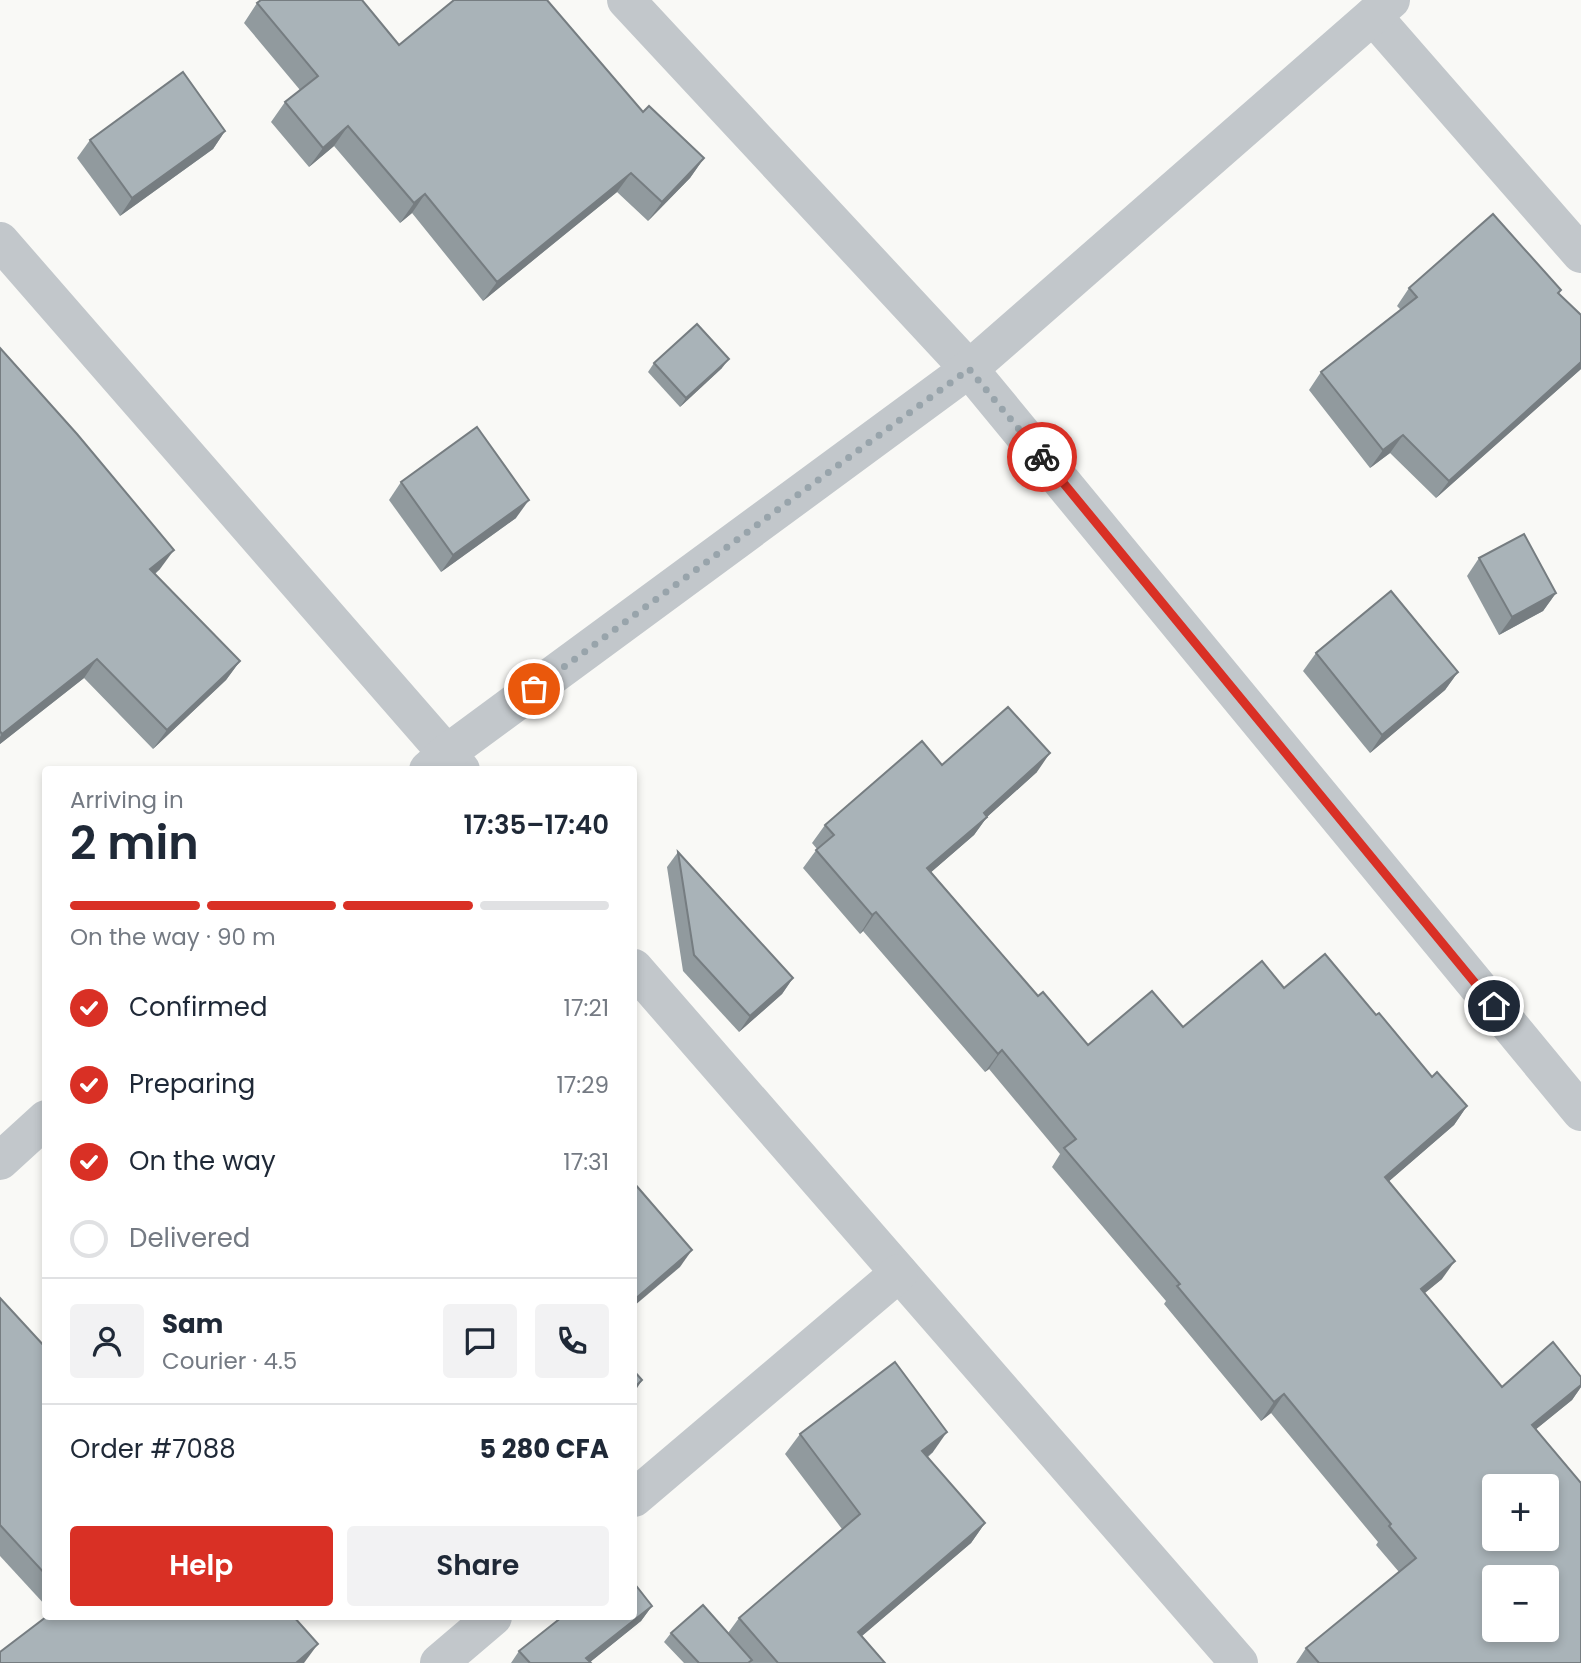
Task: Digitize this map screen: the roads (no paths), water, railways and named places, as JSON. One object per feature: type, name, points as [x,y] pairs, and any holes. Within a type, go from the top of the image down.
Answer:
[{"type":"street","points":[[626,0],[969,369],[1581,1112]]},
{"type":"street","points":[[8,265],[445,764],[969,369],[1382,8],[1581,254]]},
{"type":"street","points":[[637,971],[1239,1663]]},
{"type":"street","points":[[0,1161],[42,1123]]},
{"type":"street","points":[[637,1496],[899,1273]]},
{"type":"street","points":[[439,1663],[490,1620]]}]
